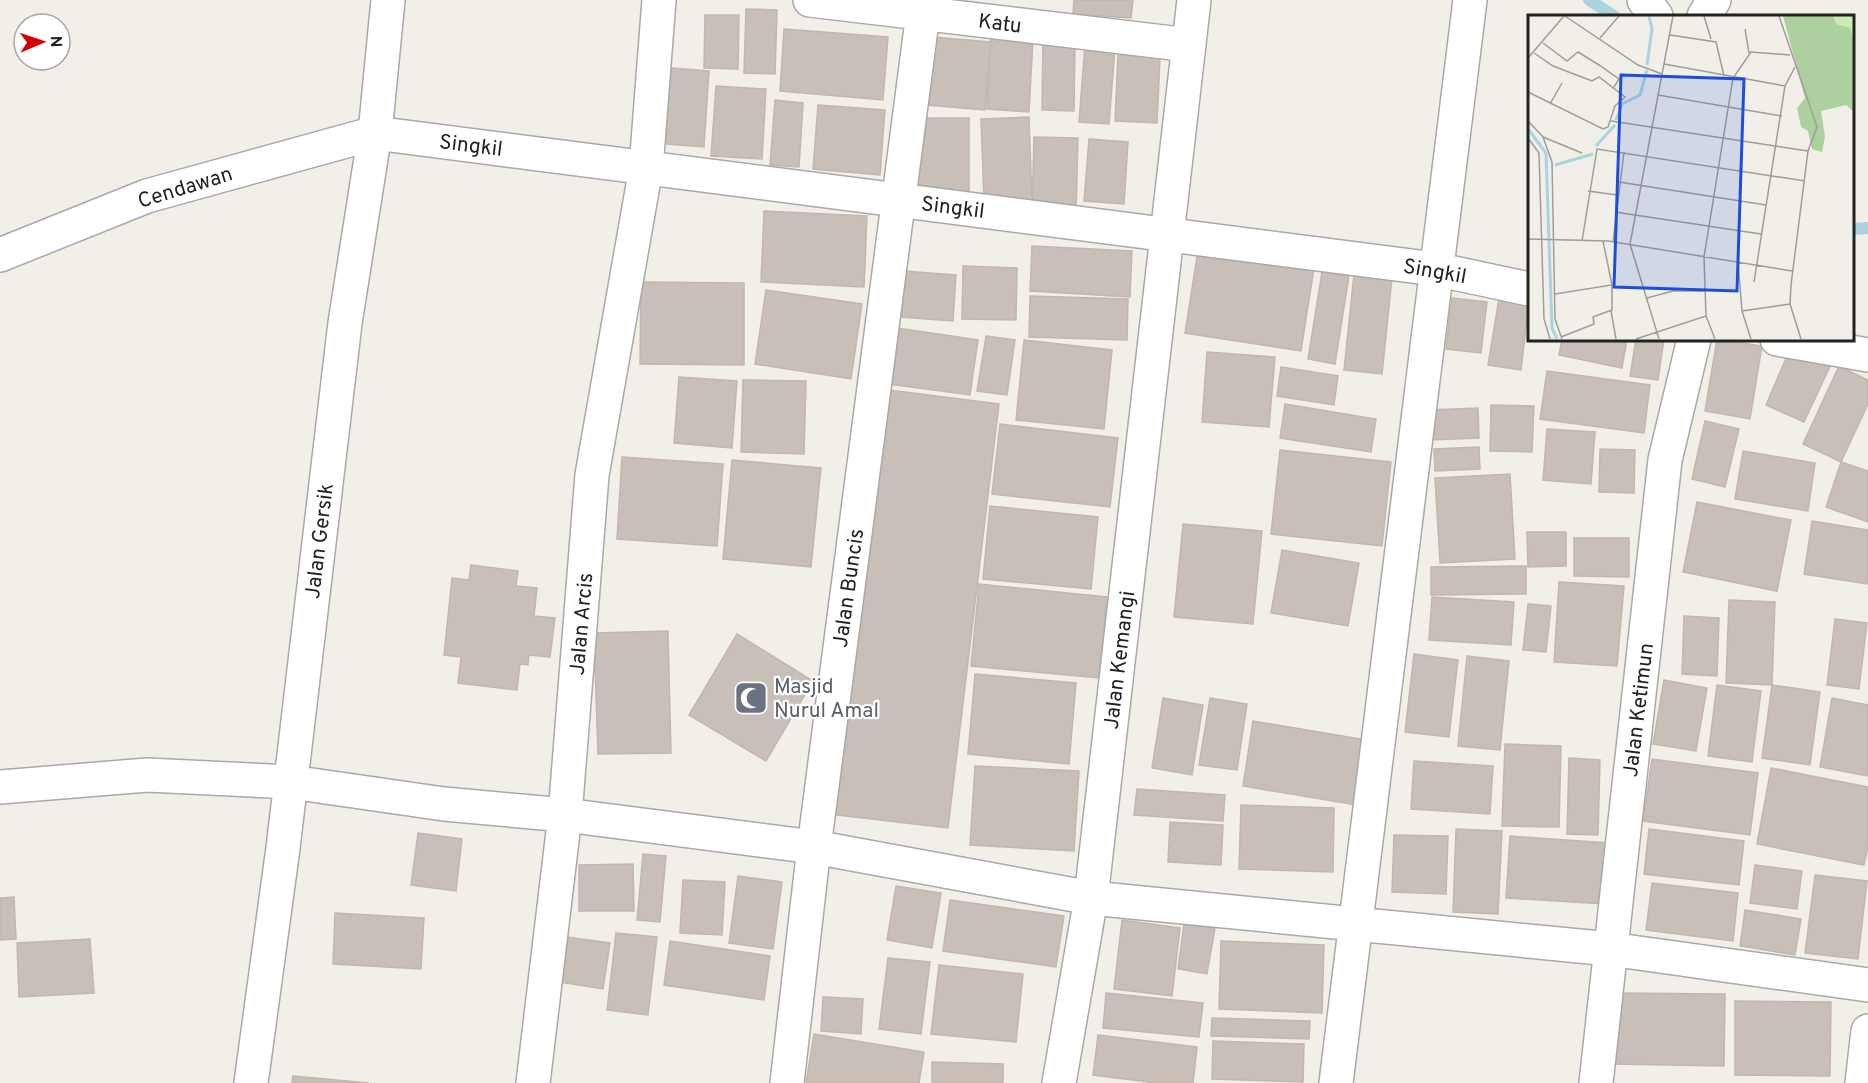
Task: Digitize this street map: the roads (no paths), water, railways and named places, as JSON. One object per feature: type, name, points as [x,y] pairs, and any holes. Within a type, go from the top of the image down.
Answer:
[{"type":"street","name":"Jalan Gersik","points":[[251,1083],[291,782],[345,323],[375,133],[388,0]]},
{"type":"street","name":"Jalan Arcis","points":[[533,1083],[566,815],[592,475],[646,168],[659,0]]},
{"type":"street","name":"Katu","points":[[811,0],[1189,45]]},
{"type":"street","name":"Jalan Kemangi","points":[[1059,1083],[1091,898],[1169,235],[1194,0]]},
{"type":"street","points":[[1336,1083],[1470,0]]},
{"type":"street","points":[[1644,0],[1655,15]]},
{"type":"street","points":[[1705,15],[1714,0]]},
{"type":"street","name":"Jalan Buncis","points":[[787,1083],[814,847],[923,14]]},
{"type":"street","name":"Singkil","points":[[375,133],[1435,269],[1528,289]]},
{"type":"street","name":"Cendawan","points":[[0,255],[147,196],[375,133]]},
{"type":"street","name":"Jalan Ketimun","points":[[1596,1083],[1665,460],[1694,340]]},
{"type":"street","points":[[1783,340],[1868,355]]},
{"type":"street","points":[[0,787],[147,775],[291,782],[444,804],[566,815],[814,847],[1091,898],[1610,949],[1868,986]]},
{"type":"street","points":[[1862,1083],[1868,1031]]},
{"type":"waterway","points":[[1589,0],[1612,15]]},
{"type":"waterway","points":[[1853,229],[1868,228]]},
{"type":"place","name":"Masjid Nurul Amal","points":[[751,698]]}]
